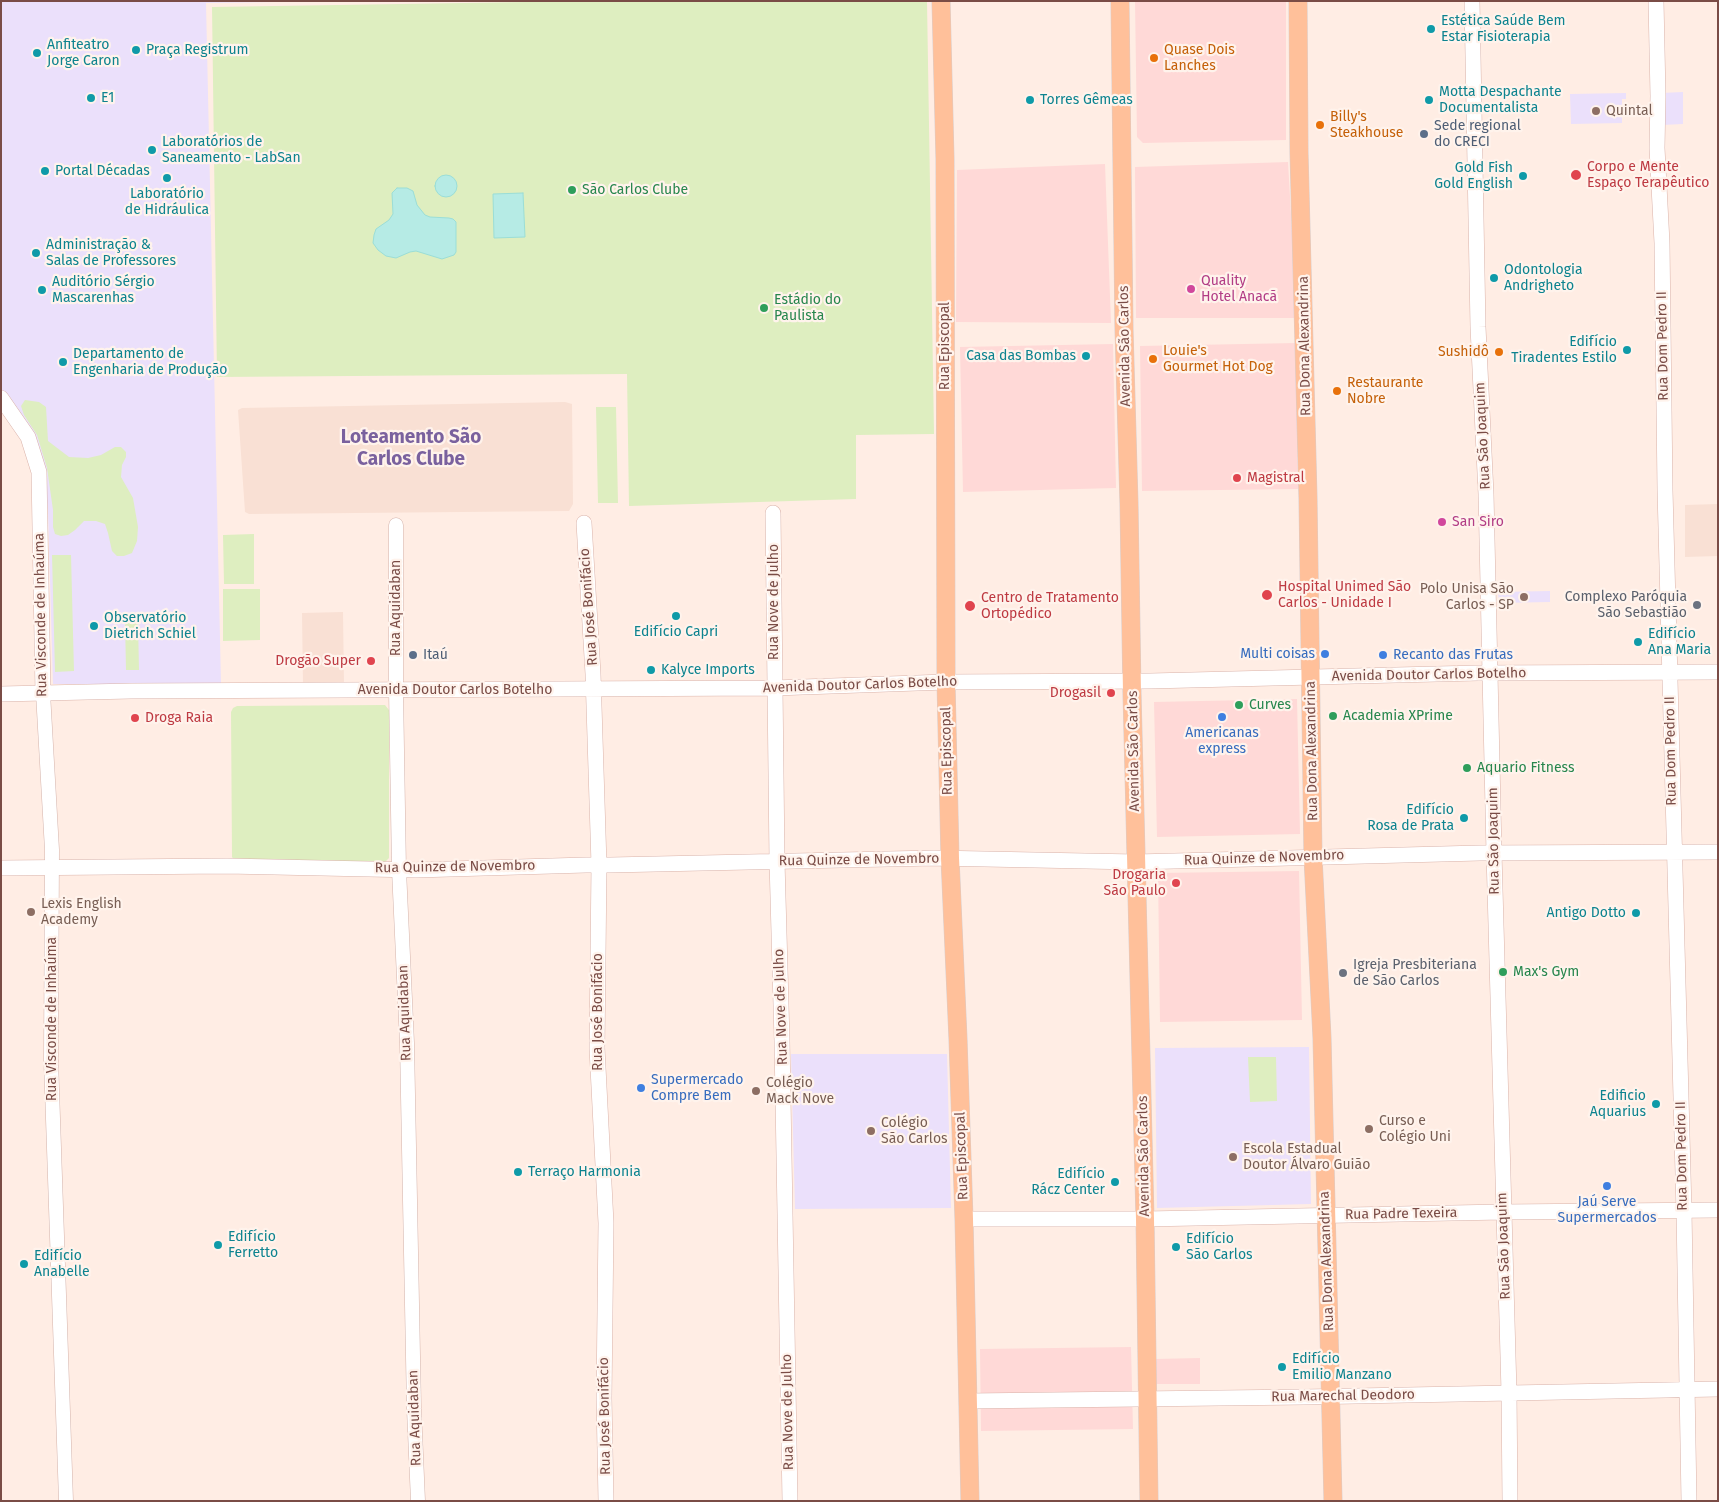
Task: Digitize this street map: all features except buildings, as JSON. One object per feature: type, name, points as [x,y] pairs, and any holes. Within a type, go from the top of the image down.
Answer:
[{"type":"main road","name":"Rua Episcopal","points":[[941,1],[945,159],[946,682],[950,858],[964,1220],[970,1501]]},
{"type":"main road","name":"Avenida São Carlos","points":[[1120,1],[1124,330],[1145,1219],[1149,1501]]},
{"type":"main road","name":"Rua Dona Alexandrina","points":[[1298,1],[1299,152],[1311,677],[1313,857],[1322,1038],[1333,1501]]},
{"type":"main road","name":"Rua São Joaquim","points":[[1472,1],[1478,327],[1486,494],[1509,1392],[1510,1501]]},
{"type":"main road","name":"Rua Dom Pedro II","points":[[1656,1],[1689,1501]]},
{"type":"main road","name":"Rua Visconde de Inhaúma","points":[[1,398],[28,437],[39,472],[43,693]]},
{"type":"main road","name":"Rua Nove de Julho","points":[[773,513],[774,688],[790,1501]]},
{"type":"main road","name":"Rua José Bonifácio","points":[[584,522],[594,690],[599,866],[597,1048],[606,1223],[604,1404],[606,1501]]},
{"type":"main road","name":"Avenida Doutor Carlos Botelho","points":[[1,694],[774,688],[946,682],[1132,681],[1490,673],[1718,672]]},
{"type":"main road","name":"Rua Quinze de Novembro","points":[[1,868],[227,866],[399,870],[950,858],[1136,862],[1494,853],[1718,852]]},
{"type":"main road","name":"Rua Padre Texeira","points":[[964,1220],[1718,1210]]},
{"type":"main road","name":"Rua Marechal Deodoro","points":[[969,1400],[1147,1399],[1718,1389]]},
{"type":"street","name":"Rua Aquidaban","points":[[396,525],[399,870],[407,1043],[414,1409],[418,1501]]},
{"type":"street","name":"Rua Visconde de Inhaúma","points":[[43,693],[52,867],[51,1060],[66,1501]]},
{"type":"shaded area","points":[[1,1],[345,1],[206,3],[221,684],[53,684],[48,511],[43,471],[32,435],[1,389]]},
{"type":"shaded area","points":[[1135,1],[1286,1],[1286,140],[1143,143],[1137,137]]},
{"type":"shaded area","points":[[1683,92],[1683,124],[1662,125],[1661,93]]},
{"type":"shaded area","name":"Quintal","points":[[1626,93],[1626,99],[1622,99],[1622,123],[1571,124],[1570,94]]},
{"type":"shaded area","points":[[1288,162],[1297,318],[1136,318],[1135,167]]},
{"type":"shaded area","points":[[1105,164],[1111,323],[956,322],[957,170]]},
{"type":"shaded area","points":[[1296,343],[1298,489],[1142,491],[1140,346]]},
{"type":"shaded area","points":[[1113,344],[1116,488],[963,492],[960,347]]},
{"type":"shaded area","name":"Loteamento São Carlos Clube","points":[[565,402],[572,404],[573,504],[569,511],[249,514],[245,512],[238,410],[242,408]]},
{"type":"shaded area","points":[[1718,504],[1718,556],[1685,557],[1685,505]]},
{"type":"shaded area","name":"Polo Unisa São Carlos - SP","points":[[1550,591],[1550,602],[1499,603],[1498,592]]},
{"type":"shaded area","points":[[343,612],[344,685],[303,685],[302,613]]},
{"type":"shaded area","points":[[1297,699],[1300,834],[1157,837],[1154,702]]},
{"type":"shaded area","points":[[1299,871],[1302,1020],[1160,1022],[1158,873]]},
{"type":"shaded area","name":"Escola Estadual Doutor Álvaro Guião","points":[[1309,1047],[1311,1204],[1157,1208],[1155,1048]]},
{"type":"shaded area","name":"Colégio São Carlos","points":[[791,1054],[947,1054],[951,1208],[795,1209]]},
{"type":"shaded area","points":[[1131,1347],[1133,1429],[981,1431],[980,1349]]},
{"type":"shaded area","points":[[1200,1358],[1200,1384],[1155,1384],[1155,1359]]},
{"type":"green space","name":"São Carlos Clube","points":[[590,1],[927,1],[934,434],[856,435],[856,499],[629,506],[627,374],[217,377],[212,7]]},
{"type":"green space","points":[[25,400],[39,402],[46,407],[48,441],[69,457],[88,458],[101,455],[115,447],[121,447],[126,452],[121,477],[133,498],[138,527],[137,541],[132,553],[117,556],[112,551],[105,524],[96,521],[84,521],[68,535],[61,536],[55,534],[47,468],[37,435],[24,415],[21,406]]},
{"type":"green space","points":[[596,407],[616,407],[618,503],[598,503]]},
{"type":"green space","points":[[254,534],[254,584],[224,584],[223,535]]},
{"type":"green space","points":[[52,555],[71,555],[74,671],[55,672]]},
{"type":"green space","points":[[223,589],[260,589],[260,640],[223,641]]},
{"type":"green space","points":[[125,621],[138,621],[139,670],[126,670]]},
{"type":"green space","points":[[385,705],[389,710],[389,858],[382,865],[236,863],[232,857],[231,712],[233,708],[237,706]]},
{"type":"green space","points":[[1248,1057],[1276,1057],[1277,1101],[1250,1102]]},
{"type":"water","points":[[446,175],[454,178],[457,186],[454,194],[446,197],[438,194],[435,186],[438,178]]},
{"type":"water","points":[[397,188],[407,188],[413,191],[417,205],[425,215],[449,218],[456,222],[456,252],[454,255],[442,259],[416,251],[396,258],[386,256],[378,250],[373,243],[374,235],[376,229],[389,220],[393,214],[392,193]]},
{"type":"water","points":[[523,193],[525,237],[494,238],[493,194]]},
{"type":"place","name":"Estética Saúde Bem Estar Fisioterapia","points":[[1431,29]]},
{"type":"place","name":"Praça Registrum","points":[[136,50]]},
{"type":"place","name":"Anfiteatro Jorge Caron","points":[[37,53]]},
{"type":"place","name":"Quase Dois Lanches","points":[[1154,58]]},
{"type":"place","name":"E1","points":[[91,98]]},
{"type":"place","name":"Torres Gêmeas","points":[[1030,100]]},
{"type":"place","name":"Motta Despachante Documentalista","points":[[1429,100]]},
{"type":"place","name":"Quintal","points":[[1596,111]]},
{"type":"place","name":"Billy's Steakhouse","points":[[1320,125]]},
{"type":"place","name":"Sede regional do CRECI","points":[[1424,134]]},
{"type":"place","name":"Laboratórios de Saneamento - LabSan","points":[[152,150]]},
{"type":"place","name":"Portal Décadas","points":[[45,171]]},
{"type":"place","name":"Corpo e Mente Espaço Terapêutico","points":[[1576,175]]},
{"type":"place","name":"Gold Fish Gold English","points":[[1523,176]]},
{"type":"place","name":"Laboratório de Hidráulica","points":[[167,178]]},
{"type":"place","name":"São Carlos Clube","points":[[572,190]]},
{"type":"place","name":"Administração & Salas de Professores","points":[[36,253]]},
{"type":"place","name":"Odontologia Andrigheto","points":[[1494,278]]},
{"type":"place","name":"Quality Hotel Anacã","points":[[1191,289]]},
{"type":"place","name":"Auditório Sérgio Mascarenhas","points":[[42,290]]},
{"type":"place","name":"Estádio do Paulista","points":[[764,308]]},
{"type":"place","name":"Edifício Tiradentes Estilo","points":[[1627,350]]},
{"type":"place","name":"Sushidô","points":[[1499,352]]},
{"type":"place","name":"Casa das Bombas","points":[[1086,356]]},
{"type":"place","name":"Louie's Gourmet Hot Dog","points":[[1153,359]]},
{"type":"place","name":"Departamento de Engenharia de Produção","points":[[63,362]]},
{"type":"place","name":"Restaurante Nobre","points":[[1337,391]]},
{"type":"place","name":"Magistral","points":[[1237,478]]},
{"type":"place","name":"San Siro","points":[[1442,522]]},
{"type":"place","name":"Hospital Unimed São Carlos - Unidade I","points":[[1267,595]]},
{"type":"place","name":"Polo Unisa São Carlos - SP","points":[[1524,597]]},
{"type":"place","name":"Complexo Paróquia São Sebastião","points":[[1697,605]]},
{"type":"place","name":"Centro de Tratamento Ortopédico","points":[[970,606]]},
{"type":"place","name":"Edifício Capri","points":[[676,616]]},
{"type":"place","name":"Observatório Dietrich Schiel","points":[[94,626]]},
{"type":"place","name":"Edifício Ana Maria","points":[[1638,642]]},
{"type":"place","name":"Multi coisas","points":[[1325,654]]},
{"type":"place","name":"Itaú","points":[[413,655]]},
{"type":"place","name":"Recanto das Frutas","points":[[1383,655]]},
{"type":"place","name":"Drogão Super","points":[[371,661]]},
{"type":"place","name":"Kalyce Imports","points":[[651,670]]},
{"type":"place","name":"Drogasil","points":[[1111,693]]},
{"type":"place","name":"Curves","points":[[1239,705]]},
{"type":"place","name":"Academia XPrime","points":[[1333,716]]},
{"type":"place","name":"Americanas express","points":[[1222,717]]},
{"type":"place","name":"Droga Raia","points":[[135,718]]},
{"type":"place","name":"Aquario Fitness","points":[[1467,768]]},
{"type":"place","name":"Edifício Rosa de Prata","points":[[1464,818]]},
{"type":"place","name":"Drogaria São Paulo","points":[[1176,883]]},
{"type":"place","name":"Lexis English Academy","points":[[31,912]]},
{"type":"place","name":"Antigo Dotto","points":[[1636,913]]},
{"type":"place","name":"Max's Gym","points":[[1503,972]]},
{"type":"place","name":"Igreja Presbiteriana de São Carlos","points":[[1343,973]]},
{"type":"place","name":"Supermercado Compre Bem","points":[[641,1088]]},
{"type":"place","name":"Colégio Mack Nove","points":[[756,1091]]},
{"type":"place","name":"Edificio Aquarius","points":[[1656,1104]]},
{"type":"place","name":"Curso e Colégio Uni","points":[[1369,1129]]},
{"type":"place","name":"Colégio São Carlos","points":[[871,1131]]},
{"type":"place","name":"Escola Estadual Doutor Álvaro Guião","points":[[1233,1157]]},
{"type":"place","name":"Terraço Harmonia","points":[[518,1172]]},
{"type":"place","name":"Edifício Rácz Center","points":[[1115,1182]]},
{"type":"place","name":"Jaú Serve Supermercados","points":[[1607,1186]]},
{"type":"place","name":"Edifício Ferretto","points":[[218,1245]]},
{"type":"place","name":"Edifício São Carlos","points":[[1176,1247]]},
{"type":"place","name":"Edifício Anabelle","points":[[24,1264]]},
{"type":"place","name":"Edifício Emilio Manzano","points":[[1282,1367]]},
{"type":"district","name":"Loteamento São Carlos Clube","points":[[411,449]]}]
